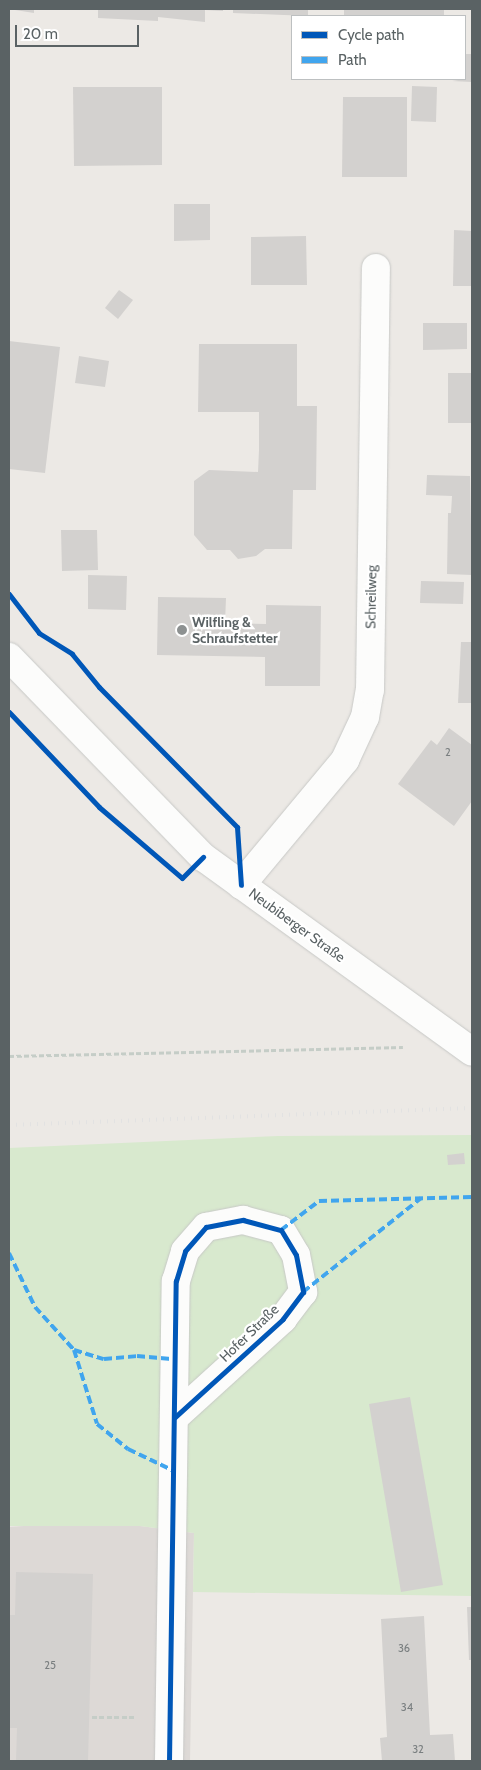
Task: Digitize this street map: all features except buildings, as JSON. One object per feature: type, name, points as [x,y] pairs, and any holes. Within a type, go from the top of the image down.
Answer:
[{"type":"street","name":"Schreilweg","points":[[241,885],[345,760],[364,717],[370,682],[376,268]]},
{"type":"street","name":"Neubiberger Straße","points":[[9,659],[203,857],[472,1052]]},
{"type":"street","name":"Hofer Straße","points":[[169,1761],[170,1548],[175,1417],[176,1280],[185,1251],[206,1227],[243,1220],[281,1230],[296,1255],[303,1292],[283,1319],[175,1417]]},
{"type":"path","points":[[9,1056],[407,1047],[434,1024]]},
{"type":"path","points":[[92,1717],[125,1717]]},
{"type":"shaded area","points":[[68,1523],[140,1526],[194,1533],[190,1761],[9,1761],[9,1527]]},
{"type":"green space","points":[[472,1135],[472,1596],[193,1592],[194,1533],[140,1526],[9,1526],[9,1148],[278,1136]]},
{"type":"railway","points":[[9,1125],[472,1108]]},
{"type":"marked path","points":[[281,1230],[319,1201],[472,1197]]},
{"type":"marked path","points":[[303,1292],[421,1198]]},
{"type":"marked path","points":[[9,1253],[35,1307],[74,1350],[97,1424],[128,1449],[172,1470]]},
{"type":"marked path","points":[[74,1350],[104,1359],[137,1356],[174,1359]]},
{"type":"cycle path","points":[[9,594],[39,633],[72,654],[99,687],[237,827],[241,885]]},
{"type":"cycle path","points":[[9,712],[99,807],[182,878],[203,857]]},
{"type":"cycle path","points":[[169,1761],[176,1281],[185,1251],[206,1227],[243,1220],[281,1230],[296,1255],[303,1292],[283,1319],[175,1417]]},
{"type":"place","name":"Wilfling & Schraufstetter","points":[[182,630]]}]
